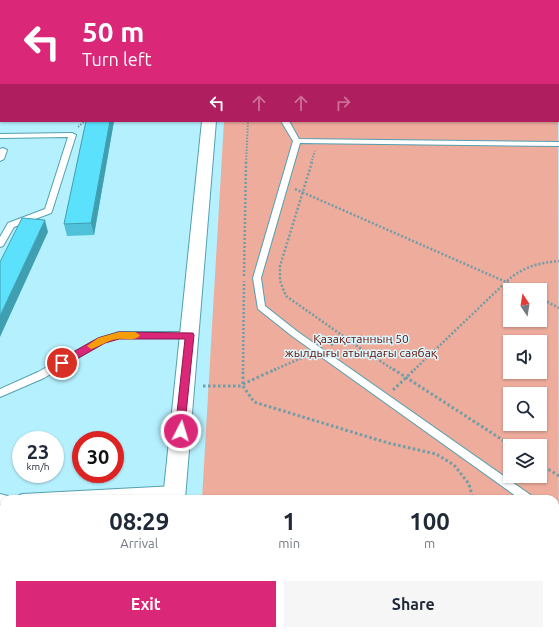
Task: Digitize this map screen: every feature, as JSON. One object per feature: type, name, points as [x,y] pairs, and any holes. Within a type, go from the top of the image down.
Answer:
[{"type":"street","points":[[174,495],[209,122]]},
{"type":"lane","points":[[286,122],[298,141],[257,278],[261,307],[295,334],[522,495]]},
{"type":"lane","points":[[0,136],[72,135],[48,211],[11,225],[0,244]]},
{"type":"lane","points":[[298,141],[559,144]]},
{"type":"lane","points":[[0,159],[3,150]]},
{"type":"lane","points":[[0,393],[41,375],[102,340],[119,335],[190,335]]},
{"type":"path","points":[[248,122],[245,179],[243,386],[254,402],[388,443],[436,454],[454,465],[469,484],[472,495]]},
{"type":"path","points":[[318,142],[280,266],[280,280],[286,296],[346,338]]},
{"type":"path","points":[[285,185],[506,282]]},
{"type":"path","points":[[385,397],[513,274],[534,264],[559,261]]},
{"type":"path","points":[[547,302],[559,308]]},
{"type":"path","points":[[185,386],[243,386]]},
{"type":"path","points":[[547,468],[559,476]]},
{"type":"green space","name":"Қазақстанның 50 жылдығы атындағы саябақ","points":[[224,122],[558,122],[559,495],[202,495]]},
{"type":"building","points":[[86,122],[110,122],[91,223],[64,224]]},
{"type":"building","points":[[22,218],[45,220],[0,316],[0,262]]},
{"type":"slow traffic","points":[[91,346],[102,340],[119,335],[135,335]]},
{"type":"route","points":[[62,363],[102,340],[119,335],[190,335],[181,431]]}]
